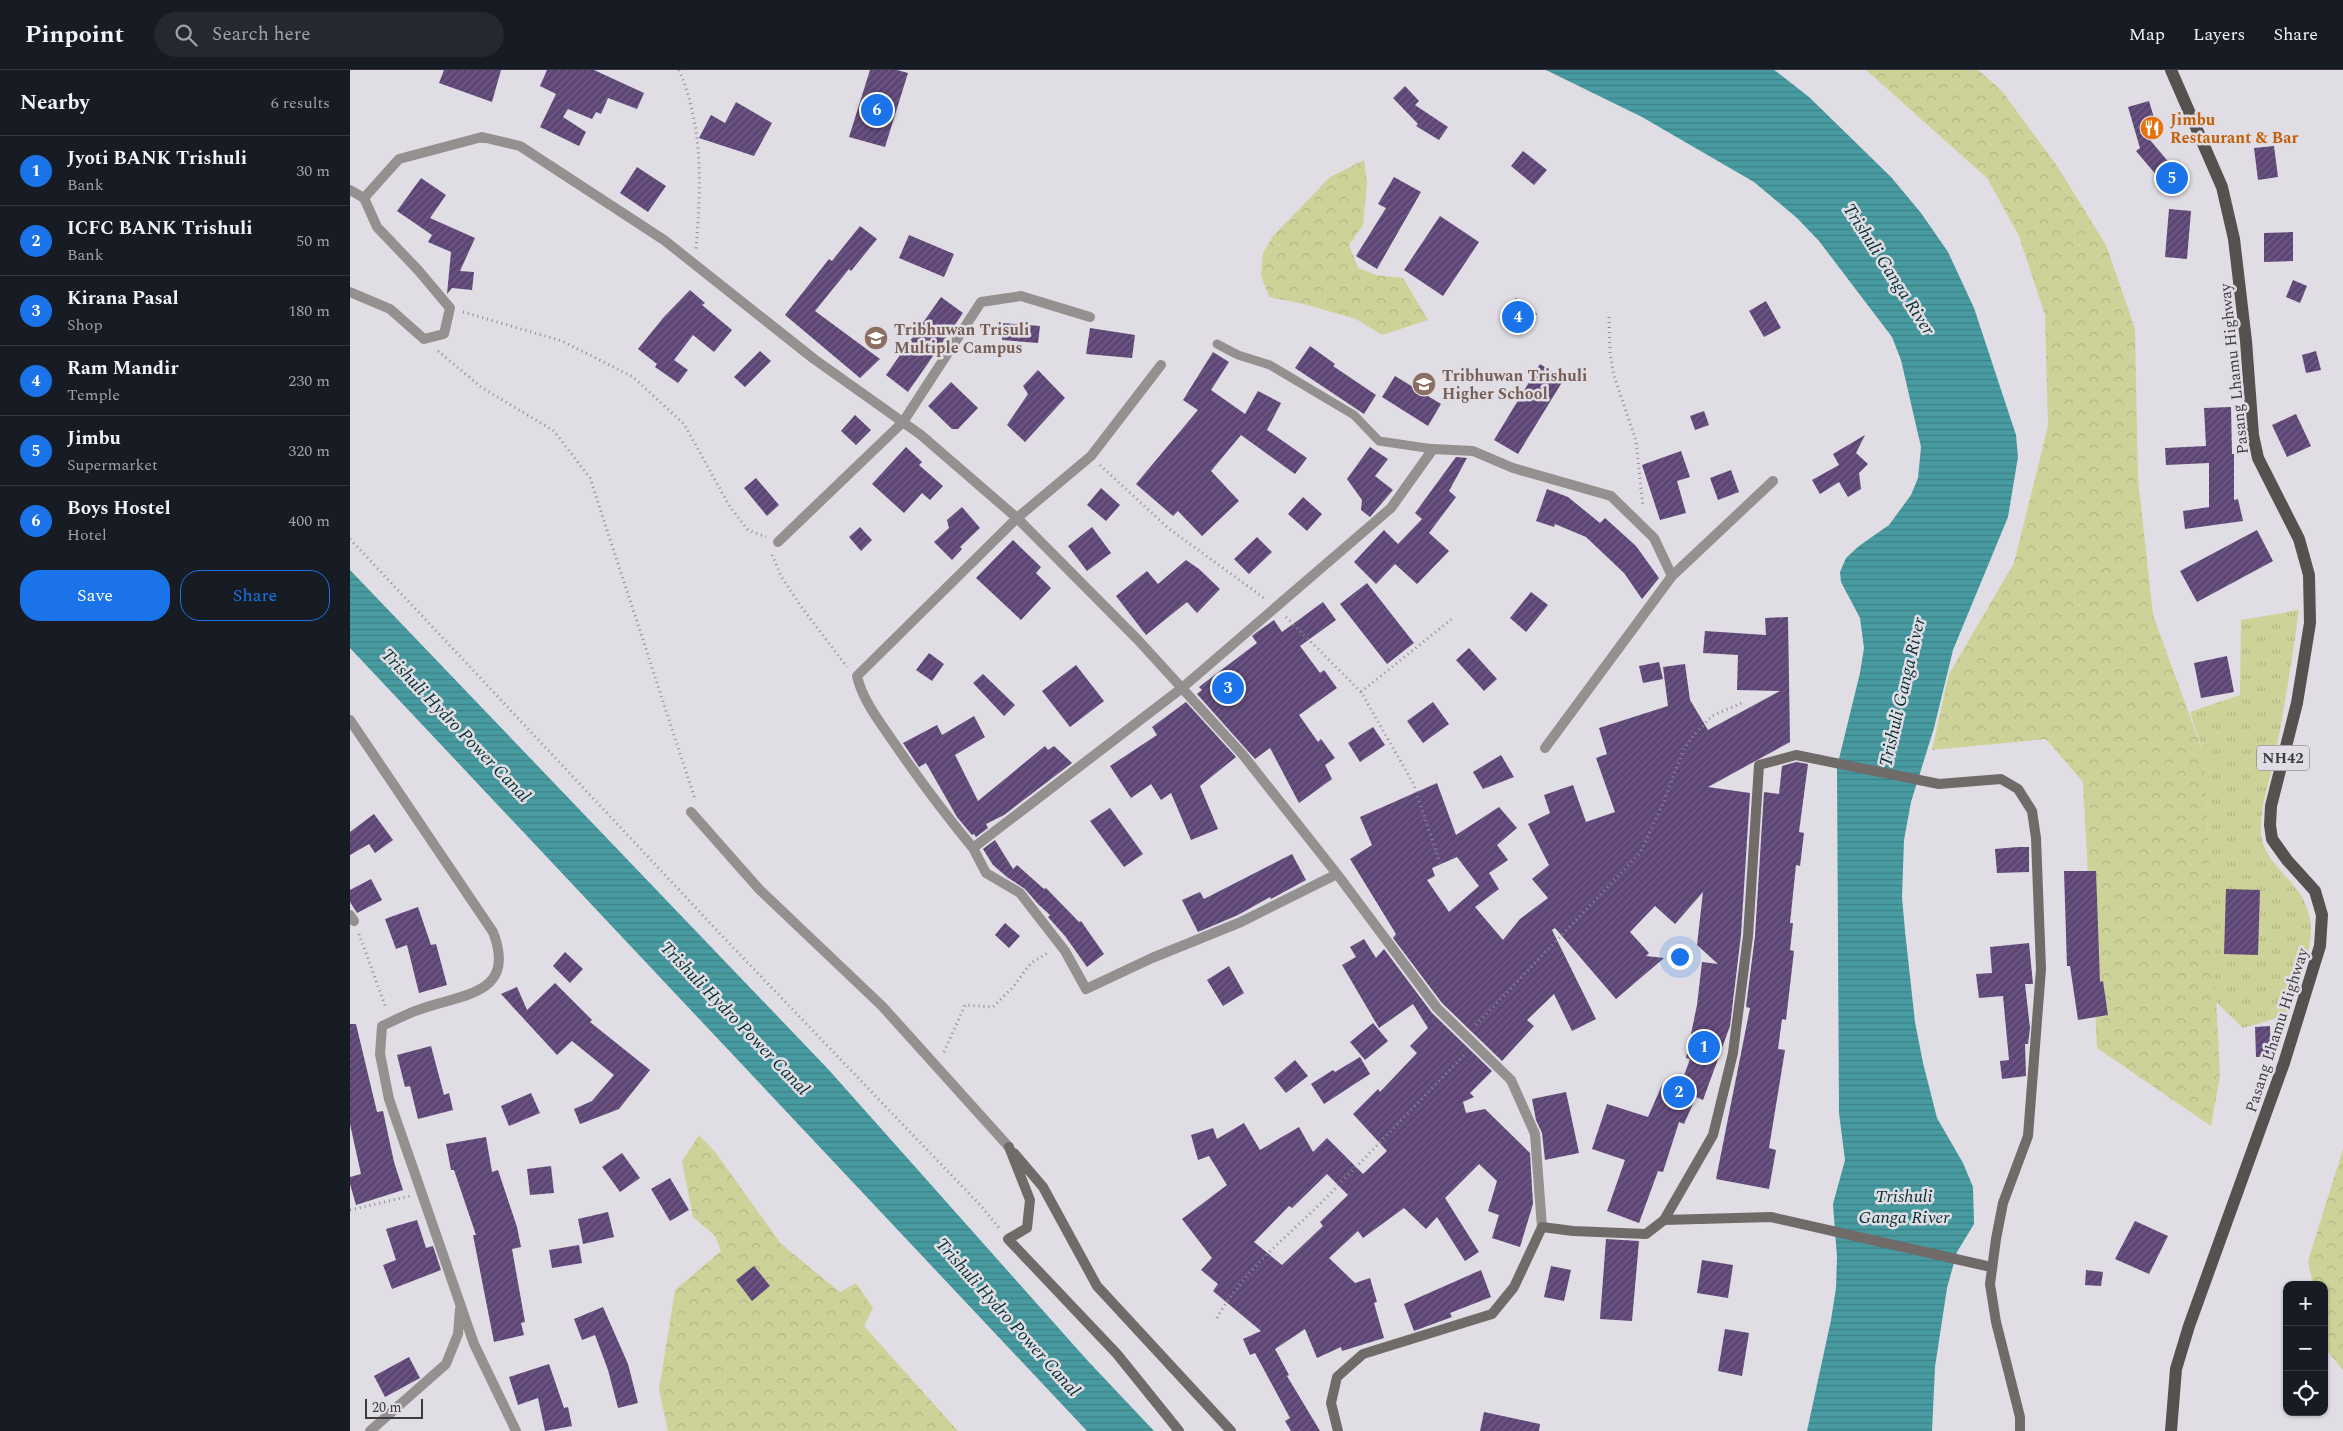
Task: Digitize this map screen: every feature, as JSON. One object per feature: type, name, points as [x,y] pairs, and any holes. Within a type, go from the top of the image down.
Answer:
[{"type":"main road","name":"Pasang Lhamu Highway","points":[[2171,70],[2222,187],[2234,239],[2246,341],[2253,435],[2258,458],[2300,539],[2310,575],[2308,632],[2297,703],[2271,806],[2270,825],[2272,839],[2287,860],[2315,891],[2322,915],[2320,946],[2287,1054],[2176,1369],[2171,1431]]},
{"type":"street","points":[[364,198],[399,159],[482,137],[520,146],[664,240],[814,359],[921,435],[1017,518],[1138,640],[1182,688],[1243,755],[1337,874],[1437,1008],[1511,1080],[1535,1134],[1542,1227],[1514,1287],[1492,1314],[1362,1354],[1337,1377],[1331,1403],[1338,1431]]},
{"type":"street","points":[[350,190],[364,198],[378,227],[450,308],[444,334],[424,339],[390,309],[350,292]]},
{"type":"street","points":[[773,543],[903,422],[981,302],[1020,296],[1090,317]]},
{"type":"street","points":[[1161,365],[1091,456],[1017,518],[857,676],[859,686],[882,725],[932,799],[973,848],[986,873],[1020,893],[1065,951],[1086,989],[1152,958],[1241,922],[1337,874]]},
{"type":"street","points":[[973,848],[1182,688],[1391,508],[1433,449],[1473,451],[1513,468],[1610,496],[1654,538],[1672,576]]},
{"type":"street","points":[[1545,748],[1672,576],[1773,481]]},
{"type":"street","points":[[350,720],[493,932],[499,946],[500,960],[495,975],[479,992],[418,1010],[382,1026],[380,1054],[389,1099],[474,1344],[516,1431]]},
{"type":"street","points":[[1542,1227],[1573,1231],[1646,1234],[1664,1220],[1713,1135],[1732,1053],[1748,936],[1759,765],[1796,755],[1939,784],[2000,779],[2018,789],[2032,811],[2036,838],[2042,969],[2028,1136],[2003,1203],[1991,1267],[1990,1284],[1996,1322],[2020,1416],[2020,1431]]},
{"type":"street","points":[[691,812],[759,889],[882,1006],[1009,1147],[1043,1187],[1097,1286],[1231,1431]]},
{"type":"street","points":[[1009,1147],[1030,1200],[1027,1228],[1008,1239],[1118,1354],[1179,1431]]},
{"type":"street","points":[[1664,1220],[1771,1217],[1991,1267]]},
{"type":"street","points":[[370,1431],[446,1364],[458,1334],[460,1303]]},
{"type":"lane","points":[[1217,344],[1238,355],[1270,365],[1354,415],[1380,441],[1433,449]]},
{"type":"path","points":[[679,70],[690,95],[700,155],[695,265]]},
{"type":"path","points":[[450,308],[562,340],[633,376],[684,424],[730,508],[748,530],[765,536],[773,543]]},
{"type":"path","points":[[1609,317],[1610,353],[1614,376],[1636,441],[1646,530]]},
{"type":"path","points":[[424,339],[481,387],[554,431],[590,478],[703,824]]},
{"type":"path","points":[[1091,456],[1168,528],[1276,607],[1361,692],[1413,784],[1440,863]]},
{"type":"path","points":[[765,536],[773,543]]},
{"type":"path","points":[[350,539],[726,940],[981,1206],[1008,1239]]},
{"type":"path","points":[[772,552],[780,576],[842,662],[857,676]]},
{"type":"path","points":[[1361,692],[1453,618]]},
{"type":"path","points":[[1465,1036],[1640,853],[1662,806],[1683,751],[1693,736],[1712,716],[1744,702]]},
{"type":"path","points":[[352,918],[392,1022]]},
{"type":"path","points":[[940,1071],[942,1057],[965,1006],[993,1007],[1013,987],[1031,963],[1048,953],[1058,942]]},
{"type":"path","points":[[1217,1318],[1225,1304],[1246,1277],[1371,1153],[1474,1044]]},
{"type":"path","points":[[350,1210],[422,1192]]},
{"type":"green space","points":[[1866,70],[1978,70],[2002,91],[2057,166],[2106,245],[2135,329],[2138,480],[2153,615],[2204,755],[2220,1076],[2211,1126],[2097,1048],[2083,782],[2046,739],[1932,750],[1949,674],[2014,563],[2048,426],[2045,315],[2019,236],[1987,178]]},
{"type":"green space","points":[[1364,160],[1367,183],[1363,225],[1349,245],[1358,268],[1376,275],[1403,278],[1428,320],[1382,335],[1356,319],[1304,304],[1269,297],[1261,275],[1263,253],[1273,236],[1330,177]]},
{"type":"green space","points":[[2299,610],[2281,723],[2263,804],[2261,831],[2265,849],[2305,903],[2311,924],[2310,942],[2306,963],[2298,987],[2285,1013],[2271,1020],[2243,1028],[2216,1002],[2204,755],[2190,712],[2240,695],[2241,620]]},
{"type":"green space","points":[[699,1135],[716,1153],[781,1244],[840,1292],[856,1283],[873,1308],[864,1326],[958,1431],[668,1431],[659,1390],[675,1290],[721,1251],[715,1236],[693,1217],[682,1161]]},
{"type":"green space","points":[[2343,1149],[2343,1370],[2328,1352],[2328,1281],[2312,1281],[2308,1261]]},
{"type":"water","name":"Trishuli Ganga River","points":[[1546,70],[1774,70],[1777,72],[1809,97],[1891,177],[1921,213],[1948,252],[1974,308],[2016,435],[2018,457],[2008,517],[1953,650],[1934,728],[1911,802],[1904,840],[1902,897],[1915,1022],[1923,1063],[1937,1118],[1963,1163],[1973,1187],[1974,1224],[1957,1252],[1947,1288],[1935,1367],[1932,1431],[1807,1431],[1836,1288],[1837,1257],[1833,1204],[1845,1160],[1839,1113],[1837,767],[1860,673],[1864,648],[1860,618],[1841,582],[1840,572],[1846,558],[1859,546],[1889,525],[1911,495],[1918,478],[1921,447],[1901,360],[1892,337],[1819,241],[1797,218],[1754,182],[1642,117]]},
{"type":"water","name":"Trishuli Hydro Power Canal","points":[[350,570],[828,1069],[1087,1360],[1154,1431],[1087,1431],[350,648]]},
{"type":"building","points":[[444,70],[501,70],[492,102],[439,83]]},
{"type":"building","points":[[547,70],[594,70],[644,93],[637,109],[608,98],[601,114],[596,112],[592,119],[568,109],[563,117],[586,132],[579,146],[540,127],[556,94],[540,86]]},
{"type":"building","points":[[870,70],[897,70],[908,73],[885,147],[849,137]]},
{"type":"building","points":[[1405,86],[1419,101],[1415,105],[1448,127],[1439,140],[1416,126],[1418,124],[1393,98]]},
{"type":"building","points":[[2149,101],[2158,131],[2145,134],[2182,178],[2168,189],[2136,151],[2140,148],[2128,107]]},
{"type":"building","points":[[736,102],[772,123],[754,156],[699,138],[711,115],[725,123]]},
{"type":"building","points":[[2274,146],[2278,177],[2258,180],[2254,148]]},
{"type":"building","points":[[1523,151],[1547,170],[1534,185],[1511,166]]},
{"type":"building","points":[[637,167],[666,186],[648,212],[620,193]]},
{"type":"building","points":[[1394,177],[1421,192],[1377,269],[1356,256],[1386,208],[1378,204]]},
{"type":"building","points":[[421,178],[446,195],[430,218],[475,238],[460,271],[474,272],[472,290],[452,288],[447,294],[451,252],[428,242],[432,235],[397,211]]},
{"type":"building","points":[[2169,209],[2191,211],[2187,259],[2165,257]]},
{"type":"building","points":[[1440,216],[1479,242],[1443,296],[1404,270]]},
{"type":"building","points":[[860,226],[877,239],[851,271],[849,269],[815,311],[880,359],[860,378],[785,315],[829,259],[832,261]]},
{"type":"building","points":[[2293,232],[2293,261],[2264,262],[2264,233]]},
{"type":"building","points":[[909,235],[954,254],[944,277],[899,258]]},
{"type":"building","points":[[2293,280],[2307,286],[2300,303],[2286,297]]},
{"type":"building","points":[[690,290],[705,303],[702,305],[732,330],[714,352],[693,335],[674,360],[688,370],[678,383],[655,367],[657,364],[638,349],[663,318]]},
{"type":"building","points":[[941,297],[963,313],[908,392],[886,375]]},
{"type":"building","points":[[1516,298],[1537,314],[1521,335],[1500,320]]},
{"type":"building","points":[[1766,301],[1781,328],[1764,337],[1749,311]]},
{"type":"building","points":[[1003,323],[1040,326],[1038,343],[1002,340]]},
{"type":"building","points":[[1090,328],[1135,335],[1132,358],[1086,354]]},
{"type":"building","points":[[1310,346],[1335,364],[1333,366],[1376,395],[1364,414],[1295,368]]},
{"type":"building","points":[[760,351],[771,361],[745,387],[734,377]]},
{"type":"building","points":[[2316,351],[2321,370],[2306,373],[2302,355]]},
{"type":"building","points":[[1213,352],[1229,362],[1211,390],[1245,414],[1258,391],[1281,403],[1267,430],[1307,458],[1295,474],[1241,435],[1211,471],[1239,501],[1202,536],[1178,511],[1173,516],[1136,484],[1198,410],[1183,400]]},
{"type":"building","points":[[1540,364],[1564,379],[1518,454],[1494,440]]},
{"type":"building","points":[[1038,370],[1065,398],[1025,442],[1007,425],[1028,394],[1023,386]]},
{"type":"building","points":[[1395,376],[1441,404],[1428,426],[1382,397]]},
{"type":"building","points":[[951,382],[978,408],[958,429],[952,429],[928,406]]},
{"type":"building","points":[[2231,407],[2234,500],[2238,499],[2243,521],[2185,529],[2183,511],[2209,507],[2209,463],[2166,465],[2165,448],[2206,446],[2204,408]]},
{"type":"building","points":[[1704,411],[1709,425],[1695,430],[1690,416]]},
{"type":"building","points":[[2296,414],[2311,446],[2287,457],[2272,425]]},
{"type":"building","points":[[855,415],[871,430],[856,445],[841,431]]},
{"type":"building","points":[[1865,435],[1856,453],[1868,464],[1859,473],[1861,489],[1848,497],[1839,482],[1820,494],[1812,480],[1839,465],[1833,454]]},
{"type":"building","points":[[906,447],[922,462],[919,465],[943,486],[930,500],[922,493],[904,513],[872,484]]},
{"type":"building","points":[[1370,447],[1388,459],[1375,476],[1393,490],[1370,517],[1361,510],[1362,500],[1347,479]]},
{"type":"building","points":[[1681,451],[1690,477],[1677,481],[1686,513],[1660,520],[1642,465]]},
{"type":"building","points":[[1456,457],[1467,458],[1449,491],[1456,497],[1429,533],[1449,551],[1417,584],[1395,564],[1376,584],[1354,562],[1384,530],[1398,544],[1422,519],[1415,513]]},
{"type":"building","points":[[1731,470],[1739,492],[1718,500],[1710,478]]},
{"type":"building","points":[[756,478],[779,505],[767,516],[744,488]]},
{"type":"building","points":[[1101,488],[1120,505],[1106,521],[1087,505]]},
{"type":"building","points":[[1547,489],[1568,497],[1600,523],[1605,518],[1636,546],[1659,578],[1642,599],[1624,573],[1586,537],[1555,524],[1554,527],[1536,521]]},
{"type":"building","points":[[1303,497],[1322,514],[1307,531],[1288,514]]},
{"type":"building","points":[[962,507],[980,528],[960,547],[962,549],[952,560],[934,542],[949,528],[947,520]]},
{"type":"building","points":[[860,527],[872,540],[861,551],[849,537]]},
{"type":"building","points":[[1092,527],[1111,553],[1087,571],[1068,546]]},
{"type":"building","points":[[2257,530],[2273,561],[2197,602],[2180,571]]},
{"type":"building","points":[[1257,537],[1272,552],[1249,574],[1234,559]]},
{"type":"building","points":[[1013,540],[1041,567],[1036,573],[1051,588],[1021,620],[976,578]]},
{"type":"building","points":[[1186,560],[1199,569],[1220,589],[1197,613],[1187,602],[1146,635],[1116,596],[1147,571],[1158,584]]},
{"type":"building","points":[[1367,583],[1414,643],[1387,664],[1340,604]]},
{"type":"building","points":[[1531,592],[1548,605],[1526,632],[1510,618]]},
{"type":"building","points":[[1323,602],[1336,620],[1300,646],[1320,673],[1324,670],[1337,688],[1299,715],[1318,742],[1321,739],[1335,758],[1325,765],[1332,779],[1299,803],[1270,748],[1255,759],[1197,694],[1202,690],[1199,687],[1257,643],[1252,636],[1257,632],[1274,620],[1282,632]]},
{"type":"building","points":[[1788,617],[1790,742],[1708,787],[1750,793],[1741,935],[1730,1026],[1703,1100],[1696,1097],[1684,1124],[1679,1122],[1663,1172],[1658,1171],[1639,1223],[1607,1211],[1625,1160],[1592,1149],[1607,1104],[1648,1117],[1662,1085],[1678,1092],[1690,1059],[1686,1058],[1697,1005],[1702,962],[1718,964],[1697,945],[1703,892],[1675,924],[1655,906],[1630,932],[1649,953],[1646,956],[1664,958],[1616,999],[1555,928],[1552,930],[1596,1019],[1572,1031],[1554,994],[1527,1020],[1534,1026],[1502,1061],[1442,1003],[1393,938],[1396,934],[1350,859],[1372,845],[1360,817],[1437,783],[1456,835],[1499,807],[1517,828],[1497,845],[1508,860],[1489,873],[1499,889],[1475,907],[1503,940],[1520,919],[1548,898],[1532,879],[1549,865],[1528,824],[1550,813],[1544,795],[1573,785],[1586,822],[1615,812],[1596,758],[1607,754],[1599,728],[1668,706],[1663,667],[1685,664],[1690,700],[1708,730],[1780,691],[1737,690],[1738,655],[1703,653],[1705,631],[1766,635],[1765,618]],"holes":[[[1457,857],[1479,886],[1449,912],[1427,880],[1435,876],[1432,868]]]},
{"type":"building","points":[[1469,648],[1497,679],[1484,691],[1456,660]]},
{"type":"building","points":[[929,653],[944,664],[932,681],[916,670]]},
{"type":"building","points":[[2227,656],[2234,692],[2201,698],[2194,663]]},
{"type":"building","points":[[1659,662],[1663,679],[1643,683],[1639,666]]},
{"type":"building","points":[[1076,665],[1104,701],[1070,727],[1042,691]]},
{"type":"building","points":[[983,674],[1015,705],[1004,716],[973,683]]},
{"type":"building","points":[[1186,702],[1236,757],[1200,786],[1218,829],[1191,840],[1171,793],[1161,800],[1151,784],[1131,798],[1110,766],[1157,735],[1152,727]]},
{"type":"building","points":[[1433,702],[1449,724],[1423,743],[1407,721]]},
{"type":"building","points":[[974,716],[985,737],[955,755],[978,801],[1045,746],[1048,750],[1054,746],[1072,763],[1004,815],[986,824],[988,828],[976,837],[974,834],[972,835],[957,817],[926,763],[919,767],[903,743],[937,725],[942,735]]},
{"type":"building","points":[[1373,727],[1385,745],[1360,762],[1348,743]]},
{"type":"building","points":[[1501,755],[1514,777],[1483,789],[1473,772]]},
{"type":"building","points":[[1796,762],[1808,764],[1799,832],[1804,833],[1800,866],[1796,865],[1790,923],[1793,923],[1790,950],[1794,951],[1786,1020],[1782,1019],[1778,1049],[1785,1050],[1769,1148],[1776,1150],[1769,1189],[1716,1179],[1750,1008],[1746,1007],[1755,936],[1764,792],[1779,794],[1782,766]]},
{"type":"building","points":[[1110,808],[1143,854],[1124,867],[1090,821]]},
{"type":"building","points":[[374,814],[393,840],[375,853],[369,844],[350,855],[350,832]]},
{"type":"building","points":[[995,840],[1013,869],[1017,865],[1044,889],[1046,888],[1079,922],[1081,921],[1104,954],[1087,967],[1065,936],[1048,917],[1050,915],[1025,889],[993,865],[983,849]]},
{"type":"building","points":[[2029,847],[2029,872],[1997,873],[1995,849]]},
{"type":"building","points":[[1292,854],[1306,880],[1238,915],[1198,932],[1182,900],[1200,892],[1204,899]]},
{"type":"building","points":[[2064,871],[2096,871],[2100,982],[2103,981],[2108,1015],[2078,1020],[2070,966],[2067,966]]},
{"type":"building","points":[[371,879],[382,900],[357,913],[350,902],[350,890]]},
{"type":"building","points":[[2226,889],[2260,890],[2258,955],[2224,954]]},
{"type":"building","points":[[418,907],[431,945],[436,944],[447,985],[419,993],[407,945],[396,949],[385,919]]},
{"type":"building","points":[[1005,923],[1020,936],[1009,948],[995,935]]},
{"type":"building","points":[[1364,939],[1376,958],[1384,949],[1432,1013],[1492,1071],[1470,1093],[1474,1097],[1463,1102],[1466,1113],[1485,1109],[1530,1153],[1533,1204],[1520,1247],[1492,1238],[1499,1215],[1488,1211],[1497,1181],[1479,1164],[1445,1198],[1479,1252],[1465,1261],[1437,1217],[1426,1229],[1404,1208],[1363,1238],[1358,1231],[1329,1258],[1355,1283],[1370,1278],[1377,1302],[1374,1303],[1384,1338],[1342,1351],[1341,1347],[1317,1358],[1305,1329],[1275,1349],[1289,1375],[1287,1376],[1320,1431],[1291,1431],[1285,1421],[1290,1418],[1255,1353],[1250,1355],[1243,1339],[1261,1331],[1213,1291],[1218,1284],[1201,1270],[1212,1258],[1182,1219],[1227,1185],[1209,1156],[1198,1160],[1191,1135],[1213,1128],[1217,1139],[1244,1123],[1260,1150],[1299,1127],[1313,1152],[1327,1138],[1363,1174],[1387,1151],[1353,1114],[1378,1089],[1380,1092],[1417,1053],[1410,1046],[1428,1028],[1413,1004],[1379,1028],[1342,965],[1356,957],[1350,947]],"holes":[[[1327,1174],[1348,1195],[1320,1222],[1323,1226],[1282,1265],[1254,1242],[1289,1206],[1292,1208]]]},
{"type":"building","points":[[2029,943],[2033,984],[2025,984],[2030,1028],[2028,1044],[2025,1044],[2026,1076],[2002,1079],[2000,1061],[2009,1060],[2003,996],[1979,998],[1976,974],[1992,973],[1990,947]]},
{"type":"building","points":[[565,952],[583,969],[570,983],[553,966]]},
{"type":"building","points":[[1229,966],[1244,993],[1223,1006],[1207,980]]},
{"type":"building","points":[[555,983],[592,1020],[590,1022],[650,1070],[619,1109],[580,1124],[574,1109],[592,1101],[614,1075],[572,1041],[557,1055],[501,994],[517,987],[527,1010]]},
{"type":"building","points":[[1373,1023],[1388,1041],[1365,1060],[1350,1042]]},
{"type":"building","points":[[350,1024],[356,1024],[377,1112],[383,1111],[394,1162],[403,1190],[356,1205],[350,1177],[361,1174],[350,1124]]},
{"type":"building","points":[[2270,1026],[2271,1057],[2256,1057],[2255,1027]]},
{"type":"building","points":[[431,1046],[444,1095],[449,1093],[453,1110],[418,1119],[410,1086],[405,1087],[397,1055]]},
{"type":"building","points":[[1360,1057],[1370,1074],[1324,1104],[1311,1084],[1333,1070],[1335,1072]]},
{"type":"building","points":[[1295,1060],[1308,1076],[1286,1093],[1274,1078]]},
{"type":"building","points":[[1566,1092],[1579,1153],[1545,1160],[1542,1133],[1536,1120],[1532,1099]]},
{"type":"building","points":[[531,1093],[540,1113],[509,1126],[501,1106]]},
{"type":"building","points":[[486,1137],[492,1172],[498,1170],[517,1227],[521,1247],[512,1249],[525,1322],[521,1323],[524,1335],[494,1342],[473,1235],[476,1235],[454,1170],[451,1170],[446,1144]]},
{"type":"building","points":[[622,1153],[640,1178],[620,1192],[602,1167]]},
{"type":"building","points":[[551,1166],[554,1193],[530,1195],[527,1169]]},
{"type":"building","points":[[670,1178],[689,1210],[670,1221],[651,1189]]},
{"type":"building","points":[[608,1212],[614,1237],[583,1244],[578,1219]]},
{"type":"building","points":[[417,1220],[426,1248],[433,1246],[441,1270],[392,1289],[383,1265],[396,1260],[386,1229]]},
{"type":"building","points":[[2135,1221],[2168,1236],[2149,1274],[2115,1259]]},
{"type":"building","points":[[1606,1239],[1639,1241],[1632,1321],[1600,1319]]},
{"type":"building","points":[[579,1245],[582,1263],[552,1268],[549,1250]]},
{"type":"building","points":[[1702,1260],[1733,1265],[1728,1298],[1697,1293]]},
{"type":"building","points":[[754,1266],[770,1286],[752,1301],[736,1280]]},
{"type":"building","points":[[1551,1266],[1571,1270],[1564,1301],[1544,1297]]},
{"type":"building","points":[[1481,1270],[1491,1297],[1450,1313],[1452,1317],[1414,1331],[1404,1304]]},
{"type":"building","points":[[2086,1270],[2103,1272],[2101,1286],[2085,1285]]},
{"type":"building","points":[[603,1307],[628,1364],[638,1403],[618,1408],[608,1370],[595,1335],[582,1340],[574,1319]]},
{"type":"building","points":[[1725,1329],[1749,1333],[1742,1376],[1718,1371]]},
{"type":"building","points":[[409,1357],[420,1378],[385,1397],[374,1376]]},
{"type":"building","points":[[549,1364],[564,1408],[568,1407],[572,1426],[545,1431],[538,1398],[518,1405],[509,1377]]},
{"type":"building","points":[[1484,1412],[1540,1424],[1539,1431],[1480,1431]]},
{"type":"place","name":"Boys Hostel","points":[[877,110]]},
{"type":"place","name":"Jimbu Restaurant & Bar","points":[[2152,128]]},
{"type":"place","name":"Jimbu","points":[[2172,178]]},
{"type":"place","name":"Ram Mandir","points":[[1518,317]]},
{"type":"place","name":"Tribhuwan Trisuli Multiple Campus","points":[[876,338]]},
{"type":"place","name":"Tribhuwan Trishuli Higher School","points":[[1424,384]]},
{"type":"place","name":"Kirana Pasal","points":[[1228,688]]},
{"type":"place","name":"Jyoti BANK Trishuli","points":[[1704,1047]]},
{"type":"place","name":"ICFC BANK Trishuli","points":[[1679,1092]]}]
